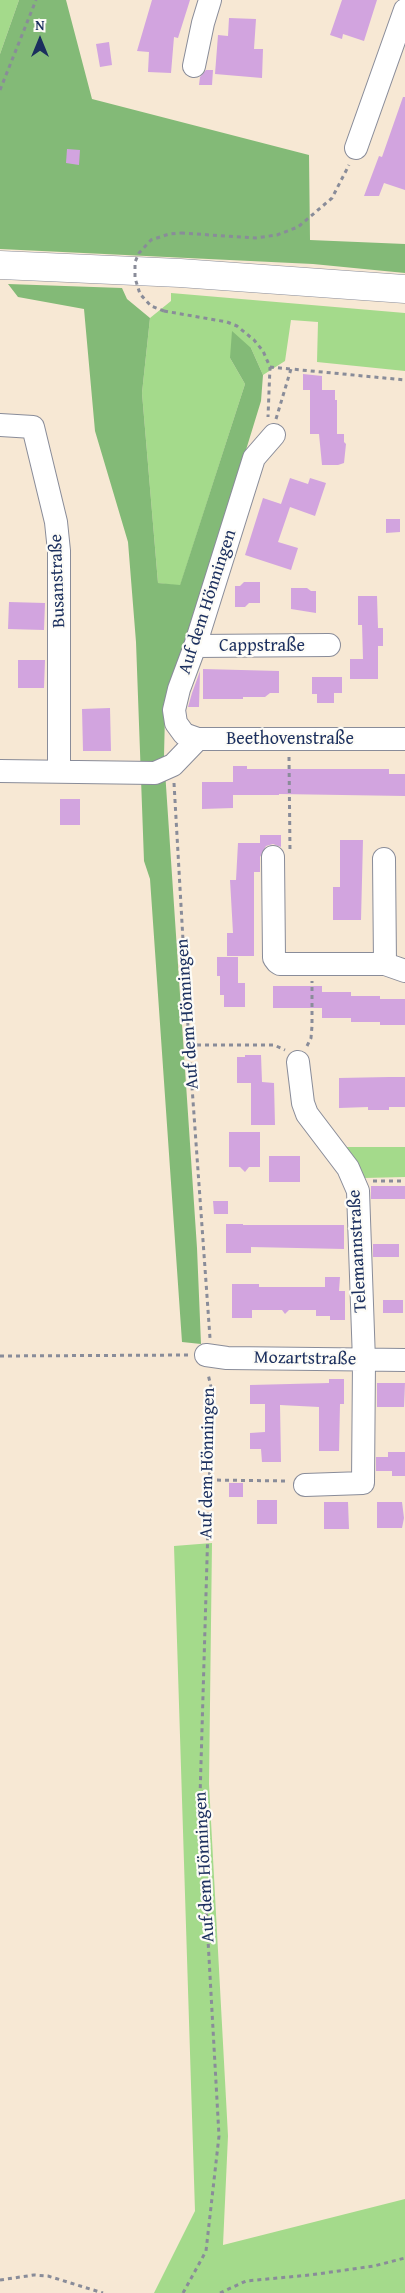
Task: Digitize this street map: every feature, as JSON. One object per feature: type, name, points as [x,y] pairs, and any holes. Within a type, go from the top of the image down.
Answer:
[{"type":"main road","points":[[0,264],[180,273],[405,289]]},
{"type":"street","points":[[194,66],[210,0]]},
{"type":"street","points":[[356,148],[405,10]]},
{"type":"street","name":"Busanstraße","points":[[0,425],[32,427],[56,522],[59,551],[59,770]]},
{"type":"street","name":"Auf dem Hönningen","points":[[188,734],[174,717],[176,699],[195,646],[254,458],[274,434]]},
{"type":"street","name":"Cappstraße","points":[[195,646],[329,645]]},
{"type":"street","points":[[0,771],[59,770],[155,773],[173,765],[188,734]]},
{"type":"street","name":"Beethovenstraße","points":[[188,734],[289,739],[405,739]]},
{"type":"street","points":[[281,858],[274,958],[280,964],[395,967],[384,859]]},
{"type":"street","name":"Telemannstraße","points":[[298,1062],[303,1102],[307,1114],[348,1168],[355,1182],[360,1207],[364,1360],[363,1483],[305,1485]]},
{"type":"street","name":"Mozartstraße","points":[[206,1355],[227,1358],[405,1360]]},
{"type":"path","points":[[0,90],[36,0]]},
{"type":"path","points":[[274,434],[268,416],[271,374],[263,351],[254,340],[237,326],[212,318],[164,311],[151,306],[140,294],[134,278],[135,262],[139,253],[151,240],[164,235],[181,233],[255,238],[277,236],[298,227],[332,198],[356,148]]},
{"type":"path","points":[[270,367],[405,380]]},
{"type":"path","points":[[274,434],[278,409],[291,369]]},
{"type":"path","points":[[281,858],[291,840],[289,739]]},
{"type":"path","name":"Auf dem Hönningen","points":[[173,765],[189,1045],[210,1329],[206,1355],[212,1391],[200,1797],[219,2136],[206,2251],[183,2293]]},
{"type":"path","points":[[189,1045],[274,1045],[289,1052],[298,1062],[311,1038],[311,964]]},
{"type":"path","points":[[355,1182],[405,1181]]},
{"type":"path","points":[[0,1356],[206,1355]]},
{"type":"path","points":[[209,1480],[286,1481],[305,1485]]},
{"type":"path","points":[[220,2293],[246,2281],[310,2276],[374,2266],[405,2258]]},
{"type":"path","points":[[0,2280],[34,2275],[48,2276],[103,2293]]},
{"type":"green space","points":[[0,0],[19,0],[0,54]]},
{"type":"green space","points":[[19,0],[66,0],[92,99],[309,155],[310,240],[405,244],[405,273],[313,264],[0,249],[0,54]]},
{"type":"green space","points":[[8,284],[122,288],[127,299],[150,318],[142,393],[158,583],[180,585],[245,384],[230,358],[232,331],[251,348],[263,375],[261,401],[165,714],[164,756],[197,1248],[201,1344],[182,1342],[150,879],[144,861],[136,642],[128,542],[95,431],[84,309],[18,297]]},
{"type":"green space","points":[[171,293],[405,313],[405,371],[317,362],[318,322],[291,320],[285,361],[263,375],[251,348],[230,358],[245,384],[180,586],[158,583],[142,393],[150,318],[171,301]]},
{"type":"green space","points":[[345,1147],[405,1147],[405,1177],[364,1178]]},
{"type":"green space","points":[[212,1543],[209,1784],[228,2136],[223,2245],[405,2199],[405,2293],[154,2293],[195,2211],[174,1546]]},
{"type":"building","points":[[152,0],[190,0],[178,38],[174,37],[171,73],[148,72],[149,52],[137,51]]},
{"type":"building","points":[[342,0],[377,0],[364,41],[343,34],[342,39],[330,35]]},
{"type":"building","points":[[229,18],[256,19],[254,49],[263,49],[262,78],[215,74],[218,35],[228,36]]},
{"type":"building","points":[[109,42],[112,65],[100,67],[96,44]]},
{"type":"building","points":[[206,70],[213,70],[212,85],[199,85],[200,77]]},
{"type":"building","points":[[403,97],[405,97],[405,190],[384,183],[379,196],[364,196],[379,156],[382,157]]},
{"type":"building","points":[[67,149],[80,150],[79,165],[66,163]]},
{"type":"building","points":[[303,374],[322,376],[322,390],[335,390],[335,400],[337,400],[337,434],[344,434],[344,442],[346,444],[344,463],[322,465],[319,434],[310,434],[310,390],[303,390]]},
{"type":"building","points":[[290,478],[308,484],[310,478],[326,483],[315,516],[290,507],[278,542],[298,548],[291,570],[245,555],[263,498],[281,504]]},
{"type":"building","points":[[386,519],[400,519],[400,532],[386,533]]},
{"type":"building","points":[[244,582],[260,582],[260,603],[249,603],[245,607],[235,607],[235,586],[240,586]]},
{"type":"building","points":[[291,588],[307,588],[311,591],[316,591],[316,613],[291,609]]},
{"type":"building","points":[[358,596],[377,596],[378,628],[383,628],[383,646],[378,646],[378,679],[350,679],[350,659],[363,659],[362,625],[358,625]]},
{"type":"building","points":[[9,602],[45,603],[44,630],[8,629]]},
{"type":"building","points":[[18,660],[45,660],[44,688],[18,688]]},
{"type":"building","points":[[203,669],[279,671],[279,693],[270,693],[265,697],[243,697],[243,699],[203,699]]},
{"type":"building","points":[[200,671],[199,707],[188,707],[192,693]]},
{"type":"building","points":[[312,677],[342,677],[342,693],[334,693],[334,703],[317,703],[317,694],[312,694]]},
{"type":"building","points":[[110,708],[111,751],[83,751],[82,709]]},
{"type":"building","points":[[233,766],[247,766],[247,769],[389,769],[389,774],[405,774],[405,796],[233,795],[233,808],[202,809],[202,782],[233,782]]},
{"type":"building","points":[[60,799],[80,799],[80,825],[60,825]]},
{"type":"building","points":[[260,835],[281,835],[281,847],[273,844],[266,846],[260,857],[260,872],[254,872],[254,956],[227,956],[227,933],[233,933],[230,880],[236,880],[238,843],[260,843]]},
{"type":"building","points":[[340,840],[363,840],[361,920],[333,920],[333,887],[340,887]]},
{"type":"building","points":[[217,957],[238,957],[238,983],[245,983],[245,1007],[224,1007],[224,995],[220,995],[220,976],[217,976]]},
{"type":"building","points":[[273,986],[322,986],[322,992],[351,992],[351,996],[380,996],[380,999],[405,999],[405,1025],[380,1025],[380,1022],[351,1022],[351,1018],[322,1018],[322,1008],[273,1008]]},
{"type":"building","points":[[245,1055],[261,1055],[262,1082],[274,1083],[275,1125],[251,1125],[251,1083],[237,1083],[237,1057],[245,1057]]},
{"type":"building","points":[[405,1077],[405,1107],[389,1107],[389,1110],[368,1110],[368,1107],[339,1108],[339,1078]]},
{"type":"building","points":[[229,1132],[260,1132],[260,1167],[249,1167],[245,1172],[240,1167],[229,1167]]},
{"type":"building","points":[[269,1156],[300,1156],[300,1182],[269,1182]]},
{"type":"building","points":[[371,1186],[405,1186],[405,1199],[371,1199]]},
{"type":"building","points":[[213,1201],[228,1201],[228,1214],[214,1214]]},
{"type":"building","points":[[226,1224],[344,1225],[344,1249],[251,1247],[251,1253],[226,1253]]},
{"type":"building","points":[[373,1244],[399,1244],[399,1257],[373,1257]]},
{"type":"building","points":[[325,1277],[340,1277],[339,1291],[345,1291],[345,1320],[330,1320],[330,1316],[316,1316],[316,1310],[289,1310],[285,1314],[282,1310],[252,1310],[252,1318],[232,1318],[232,1284],[259,1284],[259,1287],[325,1287]]},
{"type":"building","points":[[383,1300],[403,1300],[403,1313],[383,1313]]},
{"type":"building","points":[[329,1379],[344,1379],[344,1404],[340,1404],[339,1451],[319,1451],[319,1407],[280,1405],[281,1462],[262,1462],[261,1449],[250,1449],[250,1433],[265,1432],[265,1404],[250,1404],[250,1385],[329,1383]]},
{"type":"building","points":[[377,1383],[405,1383],[404,1407],[377,1407]]},
{"type":"building","points":[[388,1452],[405,1452],[405,1476],[392,1476],[392,1471],[376,1471],[376,1457],[388,1457]]},
{"type":"building","points":[[229,1483],[243,1483],[243,1497],[229,1497]]},
{"type":"building","points":[[257,1500],[277,1500],[277,1524],[257,1524]]},
{"type":"building","points":[[324,1502],[348,1502],[349,1529],[324,1529]]},
{"type":"building","points":[[377,1502],[402,1502],[404,1518],[402,1528],[377,1528]]}]
